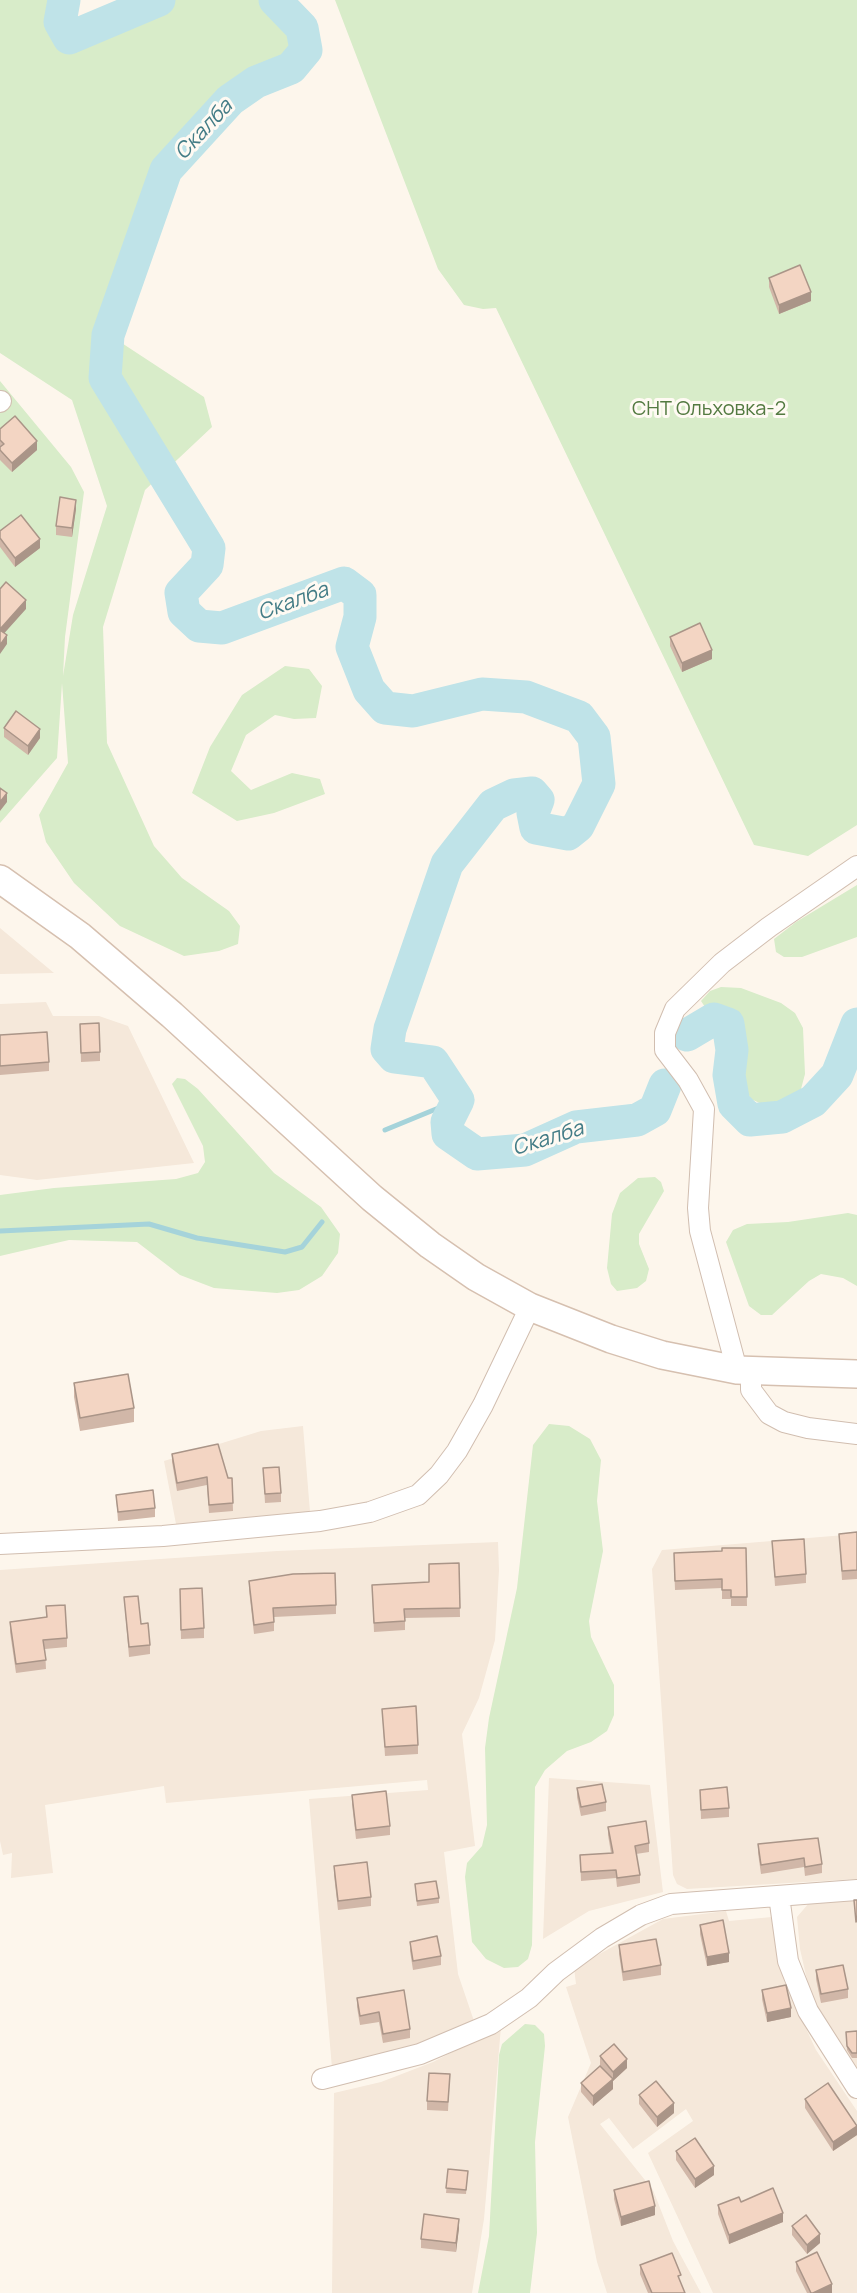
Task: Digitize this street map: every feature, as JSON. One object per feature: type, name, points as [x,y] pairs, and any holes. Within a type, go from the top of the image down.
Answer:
[{"type":"street","points":[[857,866],[769,927],[722,963],[675,1010],[665,1033],[665,1050],[688,1080],[704,1109],[698,1208],[700,1231],[751,1390],[769,1414],[784,1422],[808,1428],[857,1434]]},
{"type":"street","points":[[0,879],[80,936],[172,1015],[372,1198],[430,1245],[476,1277],[530,1307],[611,1339],[662,1355],[744,1370],[857,1374]]},
{"type":"street","points":[[0,1544],[163,1536],[320,1521],[370,1512],[408,1500],[418,1495],[439,1475],[457,1451],[483,1405],[530,1307]]},
{"type":"street","points":[[322,2079],[420,2054],[491,2024],[529,1998],[556,1972],[602,1938],[641,1915],[671,1905],[857,1890]]},
{"type":"street","points":[[779,1896],[788,1962],[808,2011],[857,2088]]},
{"type":"shaded area","points":[[0,928],[54,973],[0,974]]},
{"type":"shaded area","points":[[46,1002],[53,1016],[99,1016],[128,1026],[194,1163],[37,1180],[0,1175],[0,1004]]},
{"type":"shaded area","points":[[303,1426],[310,1512],[176,1524],[164,1461],[261,1431]]},
{"type":"shaded area","points":[[857,1534],[857,1879],[687,1889],[677,1884],[673,1875],[652,1569],[662,1550]]},
{"type":"shaded area","points":[[498,1542],[499,1570],[495,1640],[479,1698],[462,1734],[475,1846],[444,1852],[458,1974],[474,2021],[415,2047],[332,2068],[309,1799],[428,1790],[427,1780],[166,1803],[164,1786],[45,1805],[53,1873],[11,1878],[12,1853],[3,1855],[0,1841],[0,1570],[277,1551]]},
{"type":"shaded area","points":[[549,1778],[650,1785],[663,1892],[589,1911],[543,1939]]},
{"type":"shaded area","points":[[857,1899],[857,2076],[821,2017],[810,1993],[800,1949],[797,1917],[809,1903]]},
{"type":"shaded area","points":[[726,1911],[729,1921],[772,1917],[784,1981],[816,2050],[857,2111],[857,2293],[713,2293],[648,2153],[693,2121],[686,2109],[633,2149],[609,2118],[600,2124],[653,2190],[673,2241],[701,2293],[607,2293],[597,2262],[568,2117],[591,2063],[566,1987],[576,1984],[574,1968],[663,1919]]},
{"type":"shaded area","points":[[501,2027],[484,2219],[472,2293],[332,2293],[334,2093],[381,2082],[433,2062]]},
{"type":"green space","points":[[0,0],[64,0],[60,21],[69,38],[159,0],[275,0],[302,28],[306,50],[291,68],[256,82],[230,100],[166,170],[108,334],[204,397],[212,427],[145,490],[103,627],[107,743],[154,846],[182,878],[229,911],[240,926],[238,944],[219,951],[184,956],[120,926],[74,883],[46,842],[39,815],[68,763],[62,683],[57,758],[0,823],[0,381],[71,467],[84,492],[65,637],[63,676],[73,615],[107,506],[72,400],[0,353]]},
{"type":"green space","name":"СНТ Ольховка-2","points":[[335,0],[857,0],[857,825],[808,856],[754,845],[496,308],[483,309],[464,305],[438,269]]},
{"type":"green space","points":[[285,666],[309,669],[322,686],[316,718],[294,719],[275,715],[246,735],[231,771],[251,790],[292,773],[320,779],[325,794],[274,813],[237,821],[192,793],[210,747],[242,695]]},
{"type":"green space","points":[[857,885],[857,937],[802,957],[784,957],[776,952],[774,939],[796,922]]},
{"type":"green space","points":[[721,987],[741,988],[781,1003],[795,1013],[803,1028],[805,1074],[801,1089],[796,1097],[781,1106],[766,1106],[751,1099],[743,1085],[740,1071],[742,1032],[735,1018],[728,1012],[707,1010],[701,1001],[710,991]]},
{"type":"green space","points":[[177,1078],[185,1079],[198,1089],[274,1173],[321,1207],[340,1234],[338,1253],[322,1276],[299,1290],[277,1293],[214,1288],[180,1275],[137,1242],[69,1240],[0,1256],[0,1195],[54,1188],[176,1179],[198,1173],[205,1162],[203,1146],[172,1084]]},
{"type":"green space","points":[[655,1177],[661,1182],[664,1191],[639,1234],[639,1244],[649,1269],[646,1281],[637,1288],[617,1291],[611,1284],[607,1268],[612,1214],[620,1193],[638,1178]]},
{"type":"green space","points":[[848,1213],[857,1215],[857,1286],[843,1278],[821,1274],[809,1281],[772,1315],[761,1315],[749,1306],[726,1242],[733,1230],[747,1224],[788,1222]]},
{"type":"green space","points":[[549,1424],[569,1426],[590,1439],[601,1460],[597,1501],[603,1551],[589,1621],[591,1637],[614,1685],[614,1715],[607,1731],[591,1742],[567,1751],[545,1770],[535,1787],[532,1945],[528,1959],[518,1967],[504,1968],[486,1959],[472,1942],[465,1877],[467,1863],[482,1846],[487,1825],[485,1748],[489,1718],[517,1588],[533,1445]]},
{"type":"green space","points":[[525,2024],[535,2025],[544,2034],[545,2046],[535,2142],[537,2233],[530,2293],[478,2293],[489,2236],[499,2055],[502,2044]]},
{"type":"building","points":[[800,265],[811,292],[779,305],[769,278]]},
{"type":"building","points":[[15,416],[37,441],[12,463],[0,450],[4,444],[0,440],[0,429]]},
{"type":"building","points":[[60,497],[76,500],[72,528],[56,526]]},
{"type":"building","points":[[21,515],[40,539],[15,558],[0,538],[0,531]]},
{"type":"building","points":[[6,582],[26,600],[0,629],[0,589]]},
{"type":"building","points":[[700,623],[712,650],[682,663],[670,637]]},
{"type":"building","points":[[0,630],[7,635],[0,645]]},
{"type":"building","points":[[16,711],[40,729],[28,746],[4,728]]},
{"type":"building","points":[[0,788],[7,793],[0,802]]},
{"type":"building","points":[[99,1023],[100,1052],[81,1053],[80,1024]]},
{"type":"building","points":[[47,1032],[49,1062],[0,1066],[0,1035]]},
{"type":"building","points":[[128,1374],[134,1408],[80,1418],[74,1383]]},
{"type":"building","points":[[218,1444],[228,1478],[232,1478],[233,1503],[209,1505],[207,1477],[177,1483],[172,1454]]},
{"type":"building","points":[[279,1467],[281,1493],[265,1494],[263,1468]]},
{"type":"building","points":[[153,1490],[155,1508],[118,1512],[116,1495]]},
{"type":"building","points":[[857,1532],[857,1570],[842,1571],[839,1534]]},
{"type":"building","points":[[804,1539],[806,1574],[775,1577],[772,1541]]},
{"type":"building","points":[[722,1548],[746,1548],[747,1597],[731,1597],[731,1590],[722,1590],[722,1579],[675,1581],[674,1553],[722,1551]]},
{"type":"building","points":[[459,1563],[460,1608],[404,1609],[405,1621],[374,1623],[372,1585],[429,1582],[429,1564]]},
{"type":"building","points":[[335,1573],[336,1605],[273,1608],[274,1622],[254,1625],[249,1581],[293,1574]]},
{"type":"building","points":[[202,1588],[204,1628],[181,1630],[180,1589]]},
{"type":"building","points":[[138,1596],[141,1624],[148,1623],[150,1645],[129,1647],[124,1597]]},
{"type":"building","points":[[65,1605],[67,1638],[43,1640],[46,1660],[16,1664],[10,1622],[47,1617],[46,1606]]},
{"type":"building","points":[[416,1706],[418,1745],[385,1747],[382,1709]]},
{"type":"building","points":[[602,1784],[606,1802],[581,1807],[577,1788]]},
{"type":"building","points":[[727,1787],[729,1808],[701,1810],[700,1790]]},
{"type":"building","points":[[386,1791],[390,1826],[356,1830],[352,1795]]},
{"type":"building","points":[[646,1821],[649,1843],[635,1846],[640,1875],[617,1878],[616,1870],[581,1872],[580,1855],[613,1853],[608,1827]]},
{"type":"building","points":[[818,1838],[822,1864],[805,1867],[804,1858],[761,1865],[758,1844]]},
{"type":"building","points":[[367,1862],[371,1897],[338,1901],[334,1866]]},
{"type":"building","points":[[436,1881],[439,1898],[417,1901],[415,1884]]},
{"type":"building","points":[[854,1900],[857,1900],[856,1922]]},
{"type":"building","points":[[723,1920],[729,1953],[707,1957],[700,1925]]},
{"type":"building","points":[[437,1936],[441,1956],[413,1961],[410,1942]]},
{"type":"building","points":[[656,1939],[661,1965],[623,1972],[619,1945]]},
{"type":"building","points":[[843,1965],[848,1989],[821,1994],[816,1970]]},
{"type":"building","points":[[786,1985],[791,2008],[767,2013],[762,1990]]},
{"type":"building","points":[[404,1990],[410,2029],[383,2034],[379,2012],[360,2016],[357,1998]]},
{"type":"building","points":[[857,2031],[857,2053],[852,2053],[847,2046],[846,2032]]},
{"type":"building","points":[[614,2044],[627,2059],[613,2072],[600,2056]]},
{"type":"building","points":[[600,2066],[613,2079],[593,2096],[581,2083]]},
{"type":"building","points":[[429,2073],[450,2074],[448,2102],[427,2101]]},
{"type":"building","points":[[656,2081],[674,2103],[657,2117],[639,2095]]},
{"type":"building","points":[[828,2083],[857,2126],[833,2142],[805,2099]]},
{"type":"building","points":[[695,2138],[714,2166],[695,2179],[676,2151]]},
{"type":"building","points":[[448,2169],[468,2171],[466,2190],[446,2188]]},
{"type":"building","points":[[649,2181],[655,2206],[621,2217],[614,2190]]},
{"type":"building","points":[[773,2188],[783,2213],[729,2235],[718,2205],[739,2197],[741,2202]]},
{"type":"building","points":[[424,2214],[459,2219],[456,2243],[421,2239]]},
{"type":"building","points":[[806,2215],[820,2234],[807,2245],[792,2226]]},
{"type":"building","points":[[817,2252],[832,2284],[811,2293],[796,2262]]},
{"type":"building","points":[[672,2253],[685,2293],[652,2293],[640,2265]]},
{"type":"waterway","name":"Скалба","points":[[64,0],[60,22],[69,38],[159,0]]},
{"type":"waterway","name":"Скалба","points":[[275,0],[302,28],[306,50],[291,68],[256,82],[230,100],[166,170],[108,335],[105,378],[209,548],[207,565],[181,593],[184,612],[199,626],[222,628],[344,583],[360,595],[360,617],[352,647],[369,690],[385,708],[413,711],[482,694],[526,697],[579,717],[594,737],[599,784],[578,826],[568,834],[536,828],[533,813],[538,800],[532,793],[514,795],[493,805],[447,864],[390,1029],[387,1049],[394,1057],[433,1062],[458,1100],[447,1122],[448,1134],[477,1154],[525,1150],[576,1127],[637,1120],[655,1110],[665,1085]]},
{"type":"waterway","name":"Скалба","points":[[687,1035],[714,1019],[728,1024],[732,1050],[729,1075],[734,1104],[750,1120],[782,1117],[813,1101],[837,1075],[857,1024]]},
{"type":"waterway","points":[[385,1130],[458,1100]]},
{"type":"waterway","points":[[0,1231],[149,1224],[197,1238],[285,1252],[302,1247],[322,1222]]}]
